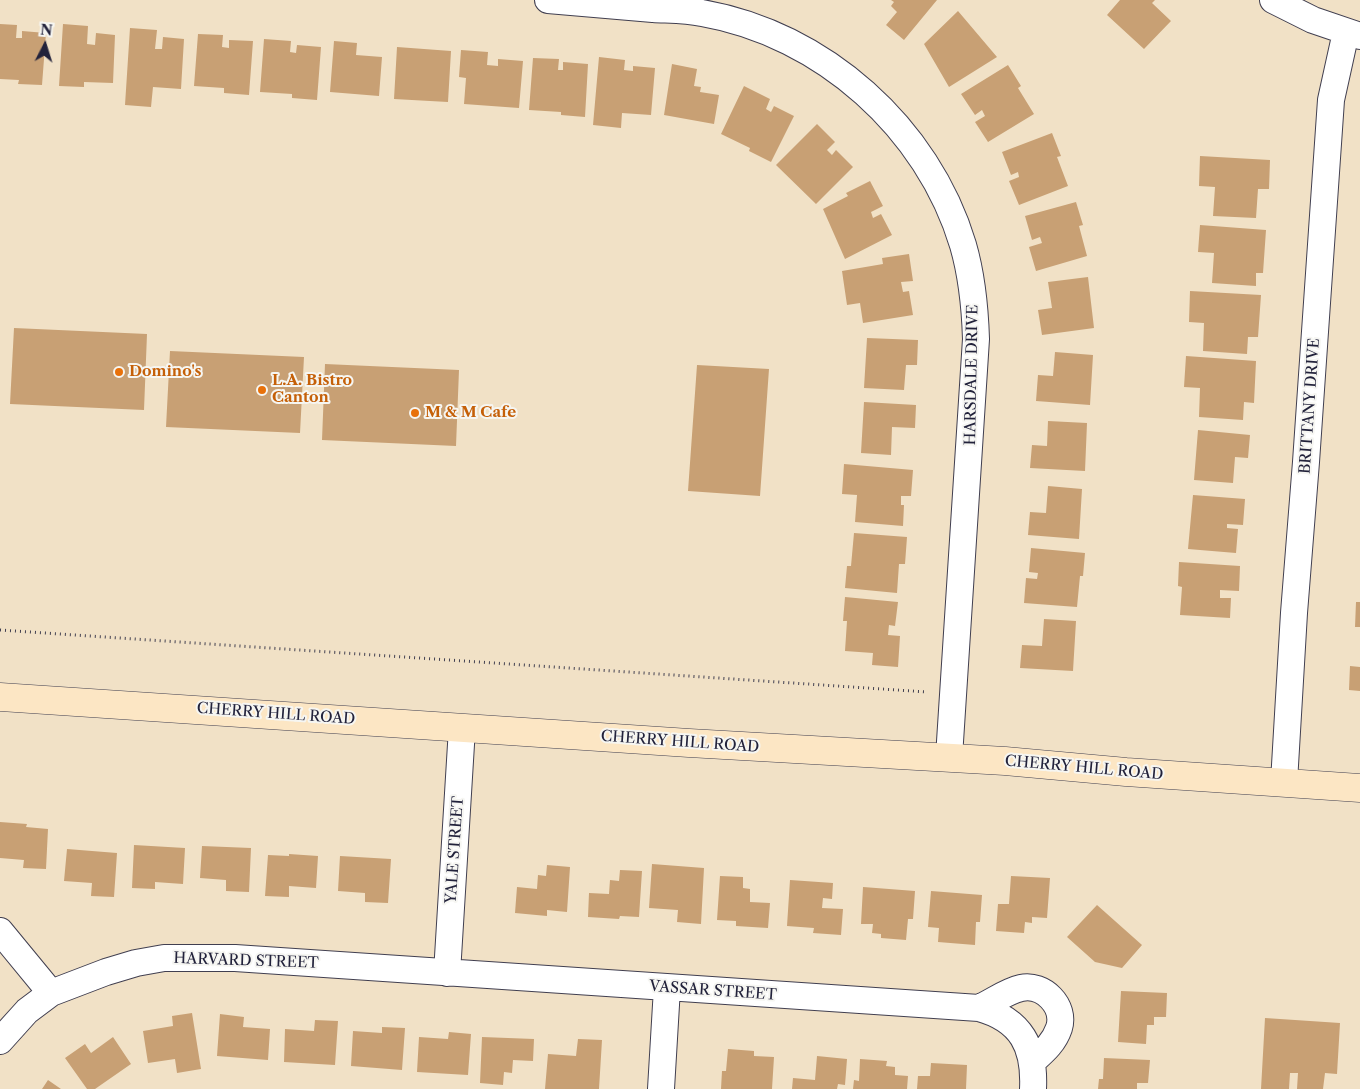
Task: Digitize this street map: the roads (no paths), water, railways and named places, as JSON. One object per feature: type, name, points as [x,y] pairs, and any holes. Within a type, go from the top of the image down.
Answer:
[{"type":"main road","name":"CHERRY HILL ROAD","points":[[0,697],[738,746],[949,757],[1126,772],[1360,788]]},
{"type":"street","name":"HARSDALE DRIVE","points":[[548,0],[702,13],[750,25],[796,44],[838,70],[876,102],[909,139],[940,189],[956,226],[970,273],[976,338],[949,757]]},
{"type":"street","points":[[1273,0],[1313,20],[1353,34]]},
{"type":"street","name":"BRITTANY DRIVE","points":[[1284,782],[1294,613],[1331,100],[1353,34]]},
{"type":"street","name":"YALE STREET","points":[[447,973],[462,728]]},
{"type":"street","points":[[0,931],[51,993]]},
{"type":"street","name":"HARVARD STREET","points":[[2,1035],[27,1011],[51,993],[106,972],[136,963],[164,958],[235,958],[447,973]]},
{"type":"street","name":"VASSAR STREET","points":[[447,973],[979,1008],[994,1013],[1014,1027],[1028,1047],[1032,1061],[1049,1046],[1060,1026],[1055,1002],[1047,994],[1034,988],[1021,988],[979,1008]]},
{"type":"street","points":[[661,1089],[667,988]]},
{"type":"street","points":[[1032,1061],[1032,1089]]},
{"type":"place","name":"Domino's","points":[[119,372]]},
{"type":"place","name":"L.A. Bistro Canton","points":[[262,390]]},
{"type":"place","name":"M & M Cafe","points":[[415,413]]}]
